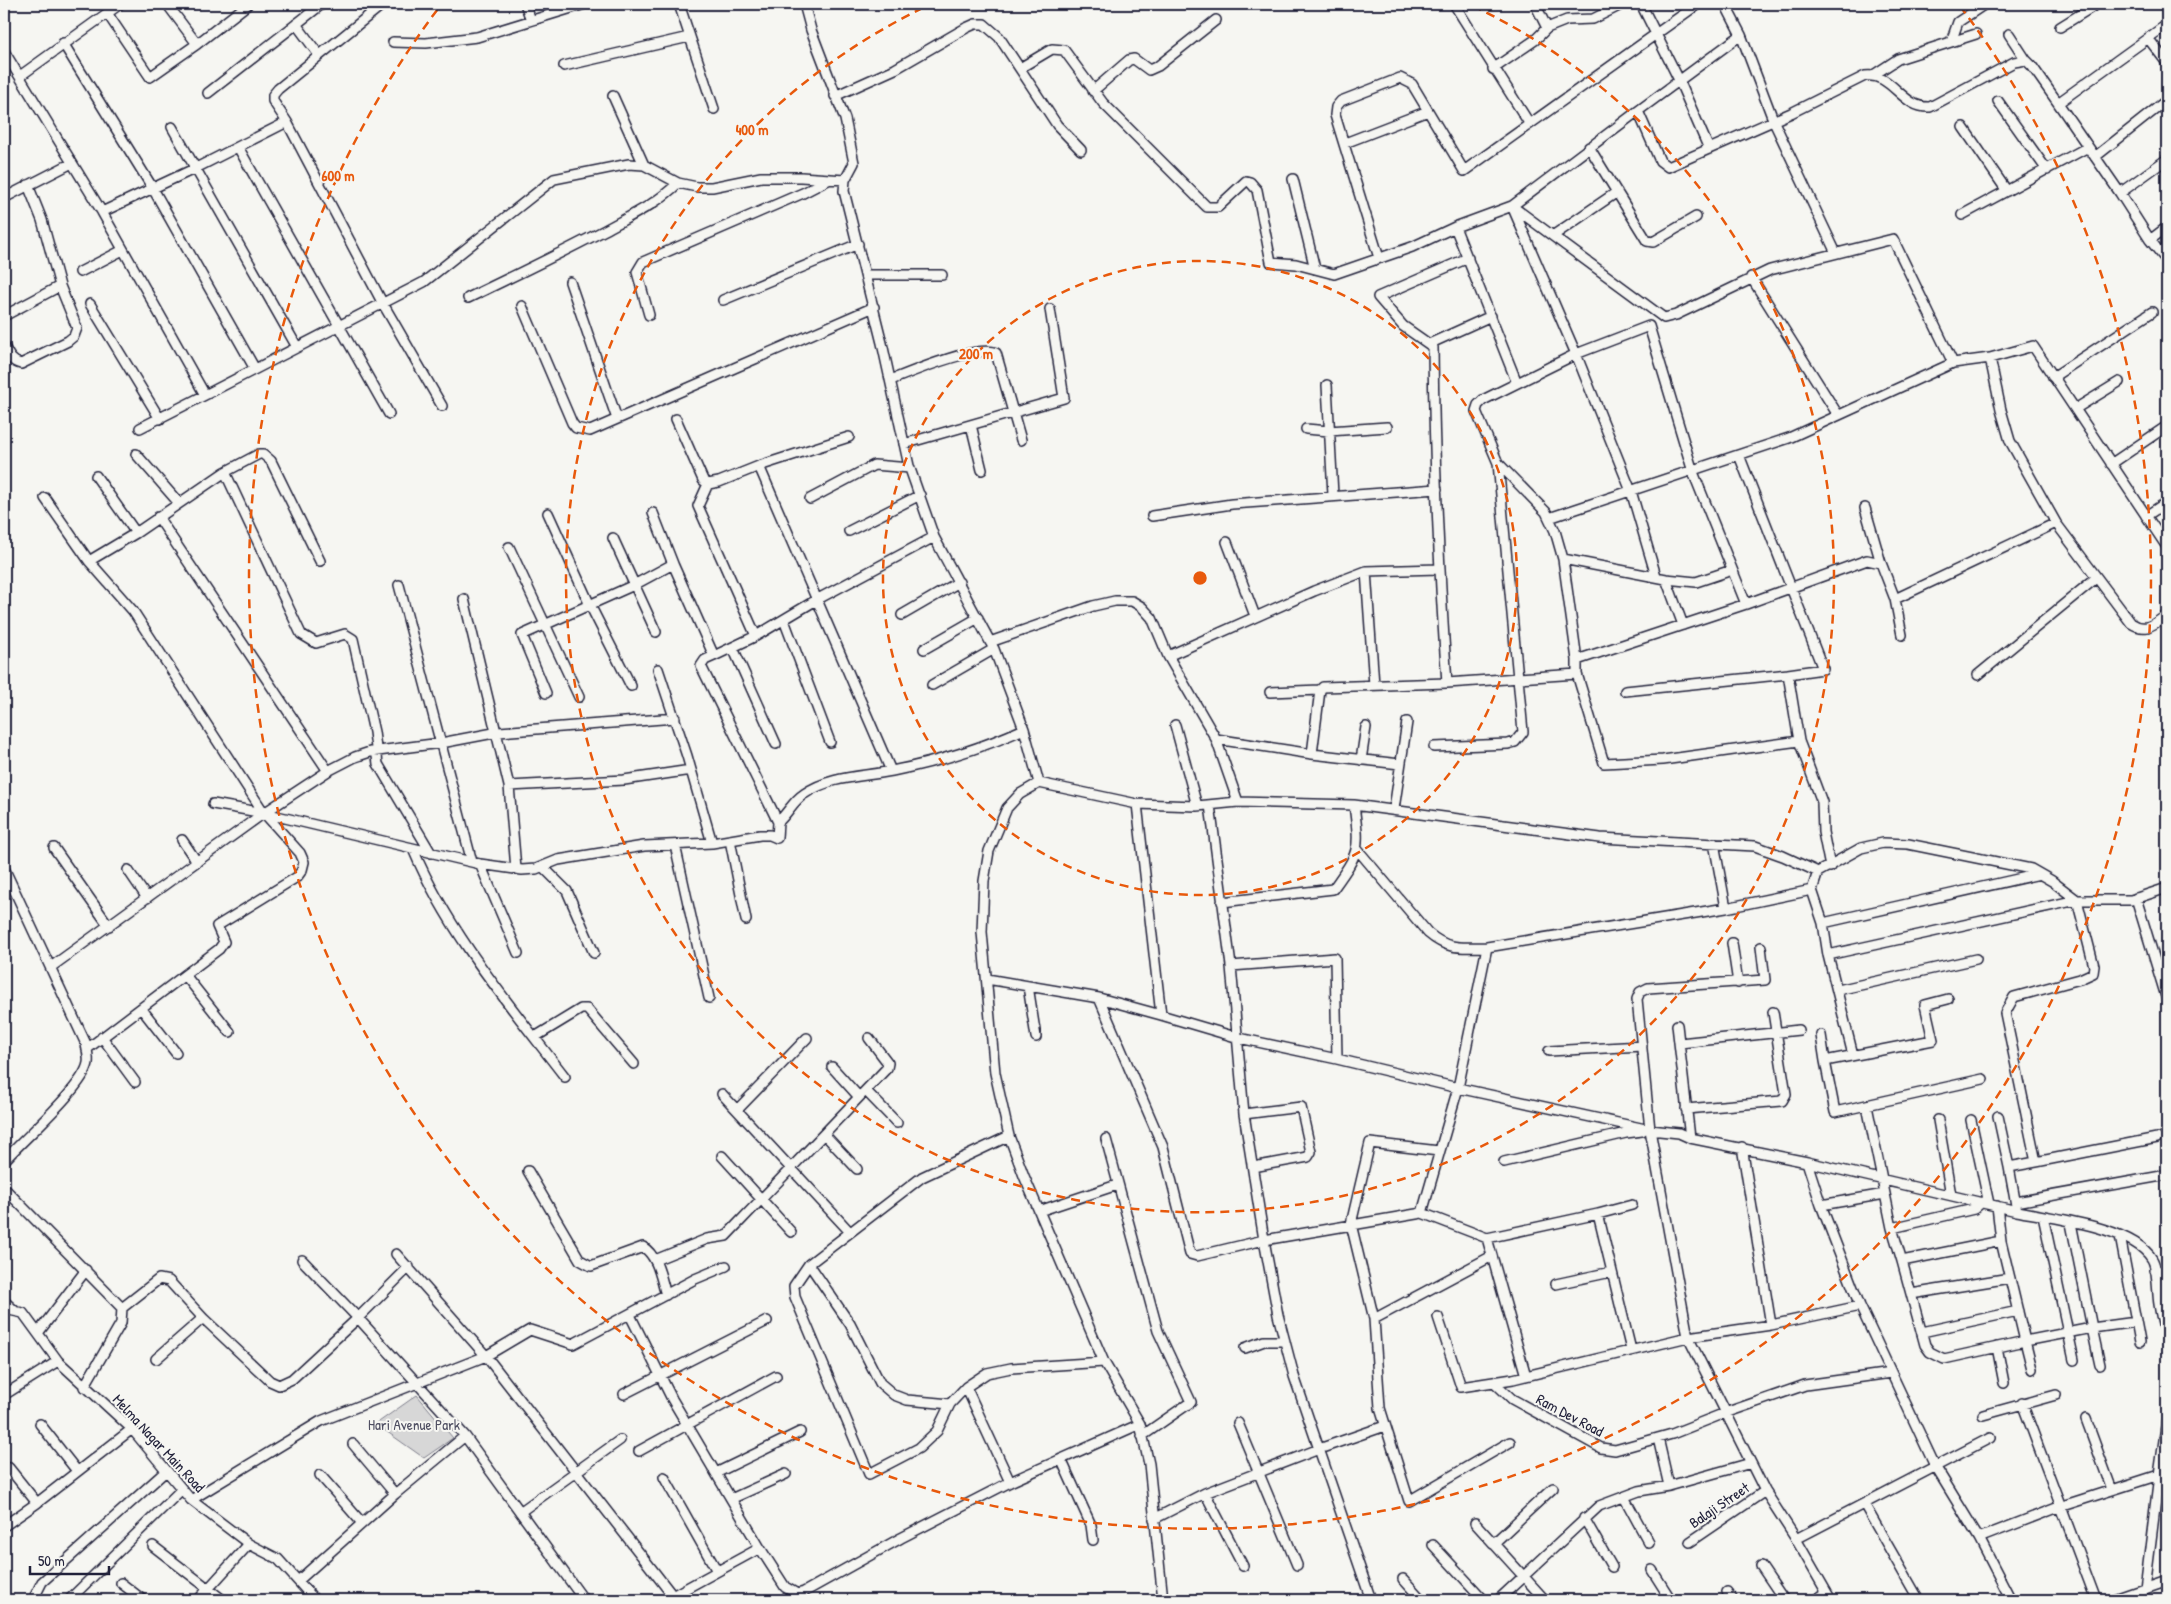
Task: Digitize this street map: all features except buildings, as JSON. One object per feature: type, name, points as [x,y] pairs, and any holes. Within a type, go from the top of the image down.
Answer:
[{"type":"street","points":[[20,76],[63,43],[120,4]]},
{"type":"street","points":[[167,4],[197,44]]},
{"type":"street","points":[[208,93],[322,4]]},
{"type":"street","points":[[383,4],[273,95],[273,101],[287,122],[382,302],[442,406]]},
{"type":"street","points":[[525,4],[531,20]]},
{"type":"street","points":[[392,42],[451,41],[477,37],[585,4]]},
{"type":"street","points":[[679,4],[714,109]]},
{"type":"street","points":[[804,4],[811,30],[845,119],[854,163],[845,180],[844,191],[874,307],[910,468],[934,537],[992,645],[1024,729],[1039,783]]},
{"type":"street","points":[[1454,4],[1493,69],[1529,123]]},
{"type":"street","points":[[1535,4],[1547,28]]},
{"type":"street","points":[[1493,69],[1535,40],[1547,28],[1567,20],[1593,19],[1623,4]]},
{"type":"street","points":[[1642,4],[1679,80],[1709,149]]},
{"type":"street","points":[[1379,258],[1335,115],[1336,107],[1341,102],[1359,93],[1400,78],[1412,84],[1464,171],[1698,4]]},
{"type":"street","points":[[1725,4],[1741,35],[1774,122],[1836,253]]},
{"type":"street","points":[[1951,42],[1958,22],[1985,4]]},
{"type":"street","points":[[2060,27],[2098,4]]},
{"type":"street","points":[[107,13],[150,77],[197,44],[247,5]]},
{"type":"street","points":[[1092,91],[1129,60],[1134,59],[1149,70],[1158,66],[1216,20]]},
{"type":"street","points":[[296,24],[319,55]]},
{"type":"street","points":[[835,96],[895,69],[974,24],[984,24],[999,37],[1058,124],[1081,150]]},
{"type":"street","points":[[2058,103],[2162,28]]},
{"type":"street","points":[[1638,111],[1660,161],[1665,166],[1673,166],[1774,122],[1852,82],[1875,74],[1898,59],[1976,34]]},
{"type":"street","points":[[2009,34],[2120,193],[2150,240],[2167,261]]},
{"type":"street","points":[[1020,68],[1052,50],[1064,50],[1092,91],[1207,207],[1218,207],[1242,183],[1250,182],[1257,190],[1271,262],[1296,264],[1334,274],[1412,247],[1455,227],[1512,206],[1741,35]]},
{"type":"street","points":[[564,66],[689,37]]},
{"type":"street","points":[[2148,38],[2167,63]]},
{"type":"street","points":[[63,43],[152,187],[255,369]]},
{"type":"street","points":[[4,51],[102,212],[205,395]]},
{"type":"street","points":[[1875,74],[1911,103],[1918,107],[1930,107],[2014,62],[2026,60]]},
{"type":"street","points":[[613,96],[644,165]]},
{"type":"street","points":[[1998,100],[2047,170]]},
{"type":"street","points":[[2095,157],[2167,100]]},
{"type":"street","points":[[1344,143],[1428,112]]},
{"type":"street","points":[[102,212],[196,168],[287,122]]},
{"type":"street","points":[[172,127],[297,348]]},
{"type":"street","points":[[1963,127],[2007,191]]},
{"type":"street","points":[[238,147],[389,414]]},
{"type":"street","points":[[1589,147],[1644,237],[1650,242],[1696,217]]},
{"type":"street","points":[[1962,215],[2088,147]]},
{"type":"street","points":[[2120,193],[2167,158]]},
{"type":"street","points":[[4,198],[72,162]]},
{"type":"street","points":[[140,428],[424,282],[554,179],[621,165],[644,165],[678,182],[697,187],[712,187],[761,177],[801,176],[845,180]]},
{"type":"street","points":[[649,315],[637,272],[643,262],[803,193],[830,179]]},
{"type":"street","points":[[1293,179],[1315,269]]},
{"type":"street","points":[[468,298],[553,258],[649,206],[666,195],[678,182]]},
{"type":"street","points":[[4,346],[11,358],[16,363],[21,364],[68,341],[74,336],[77,328],[76,321],[60,286],[42,220],[28,186]]},
{"type":"street","points":[[1554,236],[1617,192]]},
{"type":"street","points":[[1512,206],[1664,318],[1676,315],[1751,277],[1770,270],[1893,239],[1953,363]]},
{"type":"street","points":[[1512,206],[1576,354],[1630,491],[1656,576]]},
{"type":"street","points":[[1455,227],[1517,383]]},
{"type":"street","points":[[2150,240],[2167,228]]},
{"type":"street","points":[[723,300],[858,244]]},
{"type":"street","points":[[80,272],[123,250]]},
{"type":"street","points":[[1447,683],[1439,569],[1434,445],[1433,347],[1403,326],[1378,297],[1468,258]]},
{"type":"street","points":[[866,275],[942,275]]},
{"type":"street","points":[[1751,277],[1838,415]]},
{"type":"street","points":[[570,282],[618,419]]},
{"type":"street","points":[[4,316],[60,286]]},
{"type":"street","points":[[90,304],[160,419]]},
{"type":"street","points":[[522,306],[572,423],[576,428],[590,431],[874,307]]},
{"type":"street","points":[[904,444],[1064,398],[1050,309]]},
{"type":"street","points":[[2054,377],[2152,312]]},
{"type":"street","points":[[1429,344],[1491,316]]},
{"type":"street","points":[[1434,747],[1515,742],[1522,732],[1498,463],[1476,411],[1478,405],[1483,400],[1576,354],[1648,326],[1693,472],[1746,604]]},
{"type":"street","points":[[1549,518],[1693,472],[1789,438],[1953,363],[1990,358],[2034,346],[2110,464],[2167,547]]},
{"type":"street","points":[[891,380],[936,362],[992,351],[999,357],[1021,440]]},
{"type":"street","points":[[1990,358],[2010,441],[2056,523],[2122,611],[2140,628],[2150,628],[2167,615]]},
{"type":"street","points":[[2075,409],[2119,382]]},
{"type":"street","points":[[1327,385],[1333,495]]},
{"type":"street","points":[[676,419],[703,480],[708,484],[719,482],[759,466],[849,437]]},
{"type":"street","points":[[971,425],[982,470]]},
{"type":"street","points":[[2110,464],[2167,426]]},
{"type":"street","points":[[1306,429],[1329,431],[1386,427]]},
{"type":"street","points":[[136,454],[178,502]]},
{"type":"street","points":[[89,561],[136,533],[178,502],[225,472],[259,454],[268,456],[320,561]]},
{"type":"street","points":[[1625,691],[1823,669],[1739,455]]},
{"type":"street","points":[[1498,463],[1549,518],[1563,559],[1577,660],[1577,674],[1604,763],[1663,760],[1798,740]]},
{"type":"street","points":[[810,499],[874,465],[910,468]]},
{"type":"street","points":[[759,466],[891,771]]},
{"type":"street","points":[[225,472],[301,634],[316,643],[345,634],[353,639],[374,732],[380,771],[431,853]]},
{"type":"street","points":[[96,476],[136,533]]},
{"type":"street","points":[[708,484],[698,506],[756,636]]},
{"type":"street","points":[[1152,516],[1232,504],[1333,495],[1437,489]]},
{"type":"street","points":[[849,531],[920,495]]},
{"type":"street","points":[[45,498],[89,561],[133,611],[264,813],[300,853],[304,862],[302,870],[297,877],[217,926],[224,942],[86,1049]]},
{"type":"street","points":[[2146,516],[2167,502]]},
{"type":"street","points":[[1865,508],[1895,599],[1902,635]]},
{"type":"street","points":[[548,513],[588,604],[631,686]]},
{"type":"street","points":[[653,513],[673,564],[714,656]]},
{"type":"street","points":[[158,517],[328,771]]},
{"type":"street","points":[[1895,599],[2056,523]]},
{"type":"street","points":[[213,804],[264,813],[476,863],[516,869],[536,869],[558,860],[644,846],[712,843],[765,835],[777,838],[778,822],[701,666],[705,660],[756,636],[818,599],[934,537]]},
{"type":"street","points":[[613,538],[656,632]]},
{"type":"street","points":[[1227,542],[1255,616]]},
{"type":"street","points":[[509,548],[546,623],[579,697]]},
{"type":"street","points":[[1563,559],[1666,579],[1696,582],[1732,570]]},
{"type":"street","points":[[1577,660],[1746,604],[1867,560],[1882,563]]},
{"type":"street","points":[[546,692],[521,636],[588,604],[634,585],[673,564]]},
{"type":"street","points":[[1168,656],[1255,616],[1366,571],[1439,569]]},
{"type":"street","points":[[1366,571],[1374,685]]},
{"type":"street","points":[[1978,675],[2096,578]]},
{"type":"street","points":[[1666,579],[1683,625]]},
{"type":"street","points":[[902,615],[959,582]]},
{"type":"street","points":[[399,586],[441,743],[476,863],[518,953]]},
{"type":"street","points":[[464,599],[509,786],[516,869]]},
{"type":"street","points":[[932,685],[992,645],[1093,606],[1115,601],[1132,601],[1142,607],[1152,618],[1168,656],[1216,739],[1238,802]]},
{"type":"street","points":[[924,648],[978,618]]},
{"type":"street","points":[[784,620],[830,742]]},
{"type":"street","points":[[733,648],[776,744]]},
{"type":"street","points":[[658,670],[710,828],[712,843]]},
{"type":"street","points":[[1312,754],[1320,690],[1323,686],[1447,683],[1577,674]]},
{"type":"street","points":[[1788,674],[1798,740],[1822,802],[1823,832],[1830,867]]},
{"type":"street","points":[[1270,692],[1320,690]]},
{"type":"street","points":[[51,967],[264,813],[328,771],[355,757],[376,751],[441,743],[495,733],[675,718]]},
{"type":"street","points":[[1394,809],[1407,722]]},
{"type":"street","points":[[1175,726],[1197,806]]},
{"type":"street","points":[[1361,760],[1366,727]]},
{"type":"street","points":[[778,822],[803,794],[829,781],[891,771],[994,742],[1024,729]]},
{"type":"street","points":[[1216,739],[1312,754],[1400,764]]},
{"type":"street","points":[[509,786],[624,780],[691,770]]},
{"type":"street","points":[[1163,1600],[1149,1464],[1140,1424],[1104,1362],[1039,1211],[1009,1136],[994,1073],[982,932],[984,881],[989,851],[1006,808],[1020,794],[1039,783],[1137,804],[1197,806],[1238,802],[1354,806],[1394,809],[1600,838],[1714,842],[1755,846],[1818,872],[1861,848],[1883,843],[1908,844],[2031,869],[2077,900],[2094,966],[2093,973],[2080,979],[2014,997],[2005,1013],[2036,1162]]},
{"type":"street","points":[[1137,804],[1161,1015]]},
{"type":"street","points":[[1210,805],[1239,1038],[1244,1114],[1264,1240],[1294,1376],[1371,1600]]},
{"type":"street","points":[[1222,902],[1333,889],[1352,863],[1358,849],[1354,806]]},
{"type":"street","points":[[182,840],[197,862]]},
{"type":"street","points":[[730,840],[746,920]]},
{"type":"street","points":[[1714,842],[1726,908]]},
{"type":"street","points":[[676,845],[709,998]]},
{"type":"street","points":[[54,848],[109,926]]},
{"type":"street","points":[[413,849],[430,886],[458,934],[565,1077]]},
{"type":"street","points":[[1358,849],[1428,933],[1441,944],[1452,947],[1487,947],[1726,908],[1812,890]]},
{"type":"street","points":[[543,867],[567,891],[594,953]]},
{"type":"street","points":[[4,868],[51,967],[86,1049],[88,1063],[82,1077],[4,1161]]},
{"type":"street","points":[[128,870],[147,898]]},
{"type":"street","points":[[1818,872],[1812,890],[1823,923],[1828,955],[1852,1054]]},
{"type":"street","points":[[1823,923],[2040,874]]},
{"type":"street","points":[[1828,955],[2077,900],[2136,898],[2167,888]]},
{"type":"street","points":[[2136,898],[2167,1000]]},
{"type":"street","points":[[1732,944],[1738,983]]},
{"type":"street","points":[[1422,1213],[1458,1088],[1487,947]]},
{"type":"street","points":[[1761,947],[1765,980],[1644,989],[1637,999],[1650,1130],[1688,1338],[1765,1491],[1796,1539],[1829,1597],[1815,1600]]},
{"type":"street","points":[[1231,966],[1335,958],[1337,1059]]},
{"type":"street","points":[[1838,990],[1976,959]]},
{"type":"street","points":[[185,974],[230,1032]]},
{"type":"street","points":[[987,979],[1099,998],[1239,1038],[1650,1130],[1679,1132],[1690,1138],[1742,1147],[1989,1204],[2016,1206],[2167,1175]]},
{"type":"street","points":[[1028,986],[1036,1038]]},
{"type":"street","points":[[1099,998],[1163,1147],[1190,1254],[1196,1256],[1264,1240],[1422,1213],[1487,1238],[1632,1205]]},
{"type":"street","points":[[1825,1061],[1852,1054],[1933,1040],[1925,1005],[1948,1000]]},
{"type":"street","points":[[141,1008],[176,1053]]},
{"type":"street","points":[[535,1038],[581,1009],[587,1009],[594,1014],[634,1064]]},
{"type":"street","points":[[1686,1109],[1782,1101],[1786,1094],[1772,1012]]},
{"type":"street","points":[[1677,1025],[1690,1138]]},
{"type":"street","points":[[1680,1043],[1799,1030]]},
{"type":"street","points":[[1821,1035],[1835,1112],[1983,1079]]},
{"type":"street","points":[[102,1037],[135,1082]]},
{"type":"street","points":[[737,1110],[807,1038]]},
{"type":"street","points":[[654,1260],[707,1239],[726,1236],[792,1168],[887,1068],[888,1063],[869,1038]]},
{"type":"street","points":[[1549,1051],[1642,1046]]},
{"type":"street","points":[[832,1067],[897,1123]]},
{"type":"street","points":[[722,1094],[850,1232]]},
{"type":"street","points":[[1867,1106],[1892,1228],[1922,1332],[1930,1352],[1944,1359],[2092,1328],[2136,1322]]},
{"type":"street","points":[[1244,1114],[1301,1107],[1311,1152],[1308,1157],[1253,1167]]},
{"type":"street","points":[[1998,1116],[2016,1206]]},
{"type":"street","points":[[1938,1120],[1951,1195]]},
{"type":"street","points":[[1971,1120],[1989,1204],[2002,1241],[2032,1369]]},
{"type":"street","points":[[1504,1162],[1626,1133],[1650,1130]]},
{"type":"street","points":[[824,1134],[857,1169]]},
{"type":"street","points":[[1009,1136],[922,1176],[808,1264],[794,1286],[795,1298],[869,1474],[919,1448],[937,1431],[950,1404],[966,1387],[987,1373],[1011,1368],[1104,1362]]},
{"type":"street","points":[[2009,1167],[2157,1138]]},
{"type":"street","points":[[1106,1139],[1158,1331],[1190,1402],[1142,1436]]},
{"type":"street","points":[[1439,1151],[1370,1143],[1352,1224],[1374,1319],[1380,1408],[1409,1501],[1510,1442]]},
{"type":"street","points":[[1742,1147],[1771,1325]]},
{"type":"street","points":[[722,1156],[791,1232]]},
{"type":"street","points":[[1807,1162],[1821,1205],[1860,1306],[1891,1373],[1935,1466],[1979,1538],[2011,1600]]},
{"type":"street","points":[[528,1171],[574,1250],[586,1264],[591,1266],[642,1247],[648,1250],[654,1260],[666,1295]]},
{"type":"street","points":[[1039,1211],[1117,1185]]},
{"type":"street","points":[[4,1188],[122,1308],[121,1323],[84,1387]]},
{"type":"street","points":[[1821,1205],[1884,1194]]},
{"type":"street","points":[[1892,1228],[1989,1204]]},
{"type":"street","points":[[2016,1206],[2043,1216],[2120,1236],[2141,1246],[2153,1260],[2159,1305],[2167,1342]]},
{"type":"street","points":[[1598,1214],[1631,1350]]},
{"type":"street","points":[[2043,1216],[2074,1360]]},
{"type":"street","points":[[2071,1223],[2100,1365]]},
{"type":"street","points":[[2120,1236],[2140,1342]]},
{"type":"street","points":[[1487,1238],[1526,1376]]},
{"type":"street","points":[[1902,1261],[2002,1241]]},
{"type":"street","points":[[396,1254],[486,1356],[671,1598],[760,1548]]},
{"type":"street","points":[[1374,1319],[1492,1256]]},
{"type":"street","points":[[302,1260],[358,1318],[465,1436],[584,1600]]},
{"type":"street","points":[[808,1264],[850,1324],[880,1383],[894,1395],[907,1400],[950,1404]]},
{"type":"street","points":[[191,1500],[321,1421],[486,1356],[530,1330],[573,1344],[695,1279],[726,1266]]},
{"type":"street","points":[[122,1308],[159,1279],[169,1281],[203,1318],[270,1382],[279,1385],[292,1380],[409,1267]]},
{"type":"street","points":[[38,1332],[86,1270]]},
{"type":"street","points":[[2154,1270],[2167,1272]]},
{"type":"street","points":[[1556,1284],[1611,1272]]},
{"type":"street","points":[[1911,1294],[2010,1278]]},
{"type":"street","name":"Melma Nagar Main Road","points":[[4,1301],[15,1311],[23,1313],[58,1361],[84,1387],[132,1429],[191,1500],[249,1544],[278,1559],[298,1581],[310,1599]]},
{"type":"street","points":[[1438,1318],[1461,1387],[1526,1376],[1688,1338],[1771,1325],[1860,1306]]},
{"type":"street","points":[[4,1313],[15,1311]]},
{"type":"street","points":[[1922,1332],[2018,1311]]},
{"type":"street","points":[[630,1315],[686,1423],[760,1548],[785,1587],[797,1594],[1010,1482],[1140,1424]]},
{"type":"street","points":[[156,1359],[203,1318]]},
{"type":"street","points":[[624,1394],[767,1321]]},
{"type":"street","points":[[1245,1348],[1264,1341],[1285,1341]]},
{"type":"street","points":[[1997,1347],[2004,1383]]},
{"type":"street","points":[[4,1395],[58,1361]]},
{"type":"street","name":"Ram Dev Road","points":[[1494,1382],[1512,1400],[1600,1448],[1615,1450],[1658,1438],[1805,1385],[1891,1373]]},
{"type":"street","points":[[640,1450],[686,1423],[776,1376]]},
{"type":"street","points":[[966,1387],[1010,1482]]},
{"type":"street","points":[[1983,1416],[2022,1403],[2056,1395]]},
{"type":"street","points":[[2022,1403],[2059,1507],[2096,1600]]},
{"type":"street","points":[[2086,1418],[2112,1490]]},
{"type":"street","points":[[2145,1588],[2162,1472],[2167,1419]]},
{"type":"street","points":[[1238,1423],[1297,1565]]},
{"type":"street","points":[[40,1424],[77,1471]]},
{"type":"street","points":[[1154,1519],[1205,1493],[1257,1472],[1385,1426]]},
{"type":"street","points":[[4,1526],[37,1503],[132,1429]]},
{"type":"street","points":[[716,1473],[800,1432]]},
{"type":"street","points":[[298,1581],[395,1494],[465,1436]]},
{"type":"street","points":[[1658,1438],[1669,1486]]},
{"type":"street","points":[[1796,1539],[1990,1438]]},
{"type":"street","points":[[520,1512],[620,1440]]},
{"type":"street","points":[[353,1444],[395,1494]]},
{"type":"street","points":[[1061,1459],[1091,1525],[1093,1540]]},
{"type":"street","points":[[1498,1600],[1599,1506],[1640,1491],[1669,1486],[1751,1463]]},
{"type":"street","points":[[5,1466],[37,1503]]},
{"type":"street","points":[[33,1600],[42,1582],[166,1471]]},
{"type":"street","points":[[1979,1538],[2059,1507],[2162,1472]]},
{"type":"street","points":[[320,1474],[362,1523]]},
{"type":"street","points":[[731,1498],[786,1474]]},
{"type":"street","points":[[664,1477],[717,1571]]},
{"type":"street","points":[[1493,1544],[1553,1488]]},
{"type":"street","points":[[69,1600],[182,1489]]},
{"type":"street","name":"Balaji Street","points":[[1690,1542],[1765,1491]]},
{"type":"street","points":[[1205,1493],[1243,1566]]},
{"type":"street","points":[[1624,1497],[1649,1543]]},
{"type":"street","points":[[1864,1504],[1919,1600]]},
{"type":"street","points":[[1584,1518],[1612,1567]]},
{"type":"street","points":[[1475,1523],[1522,1577],[1545,1600]]},
{"type":"street","points":[[198,1600],[249,1544]]},
{"type":"street","points":[[1433,1545],[1484,1600]]},
{"type":"street","points":[[153,1546],[223,1600]]},
{"type":"street","points":[[1761,1566],[1784,1600]]},
{"type":"street","points":[[1652,1570],[1671,1600]]},
{"type":"street","points":[[1403,1579],[1422,1600]]},
{"type":"street","points":[[2115,1600],[2167,1580]]},
{"type":"street","points":[[121,1583],[142,1600]]},
{"type":"street","points":[[1727,1592],[1733,1600]]},
{"type":"green space","name":"Hari Avenue Park","points":[[417,1395],[453,1438],[424,1458],[376,1424]]}]
